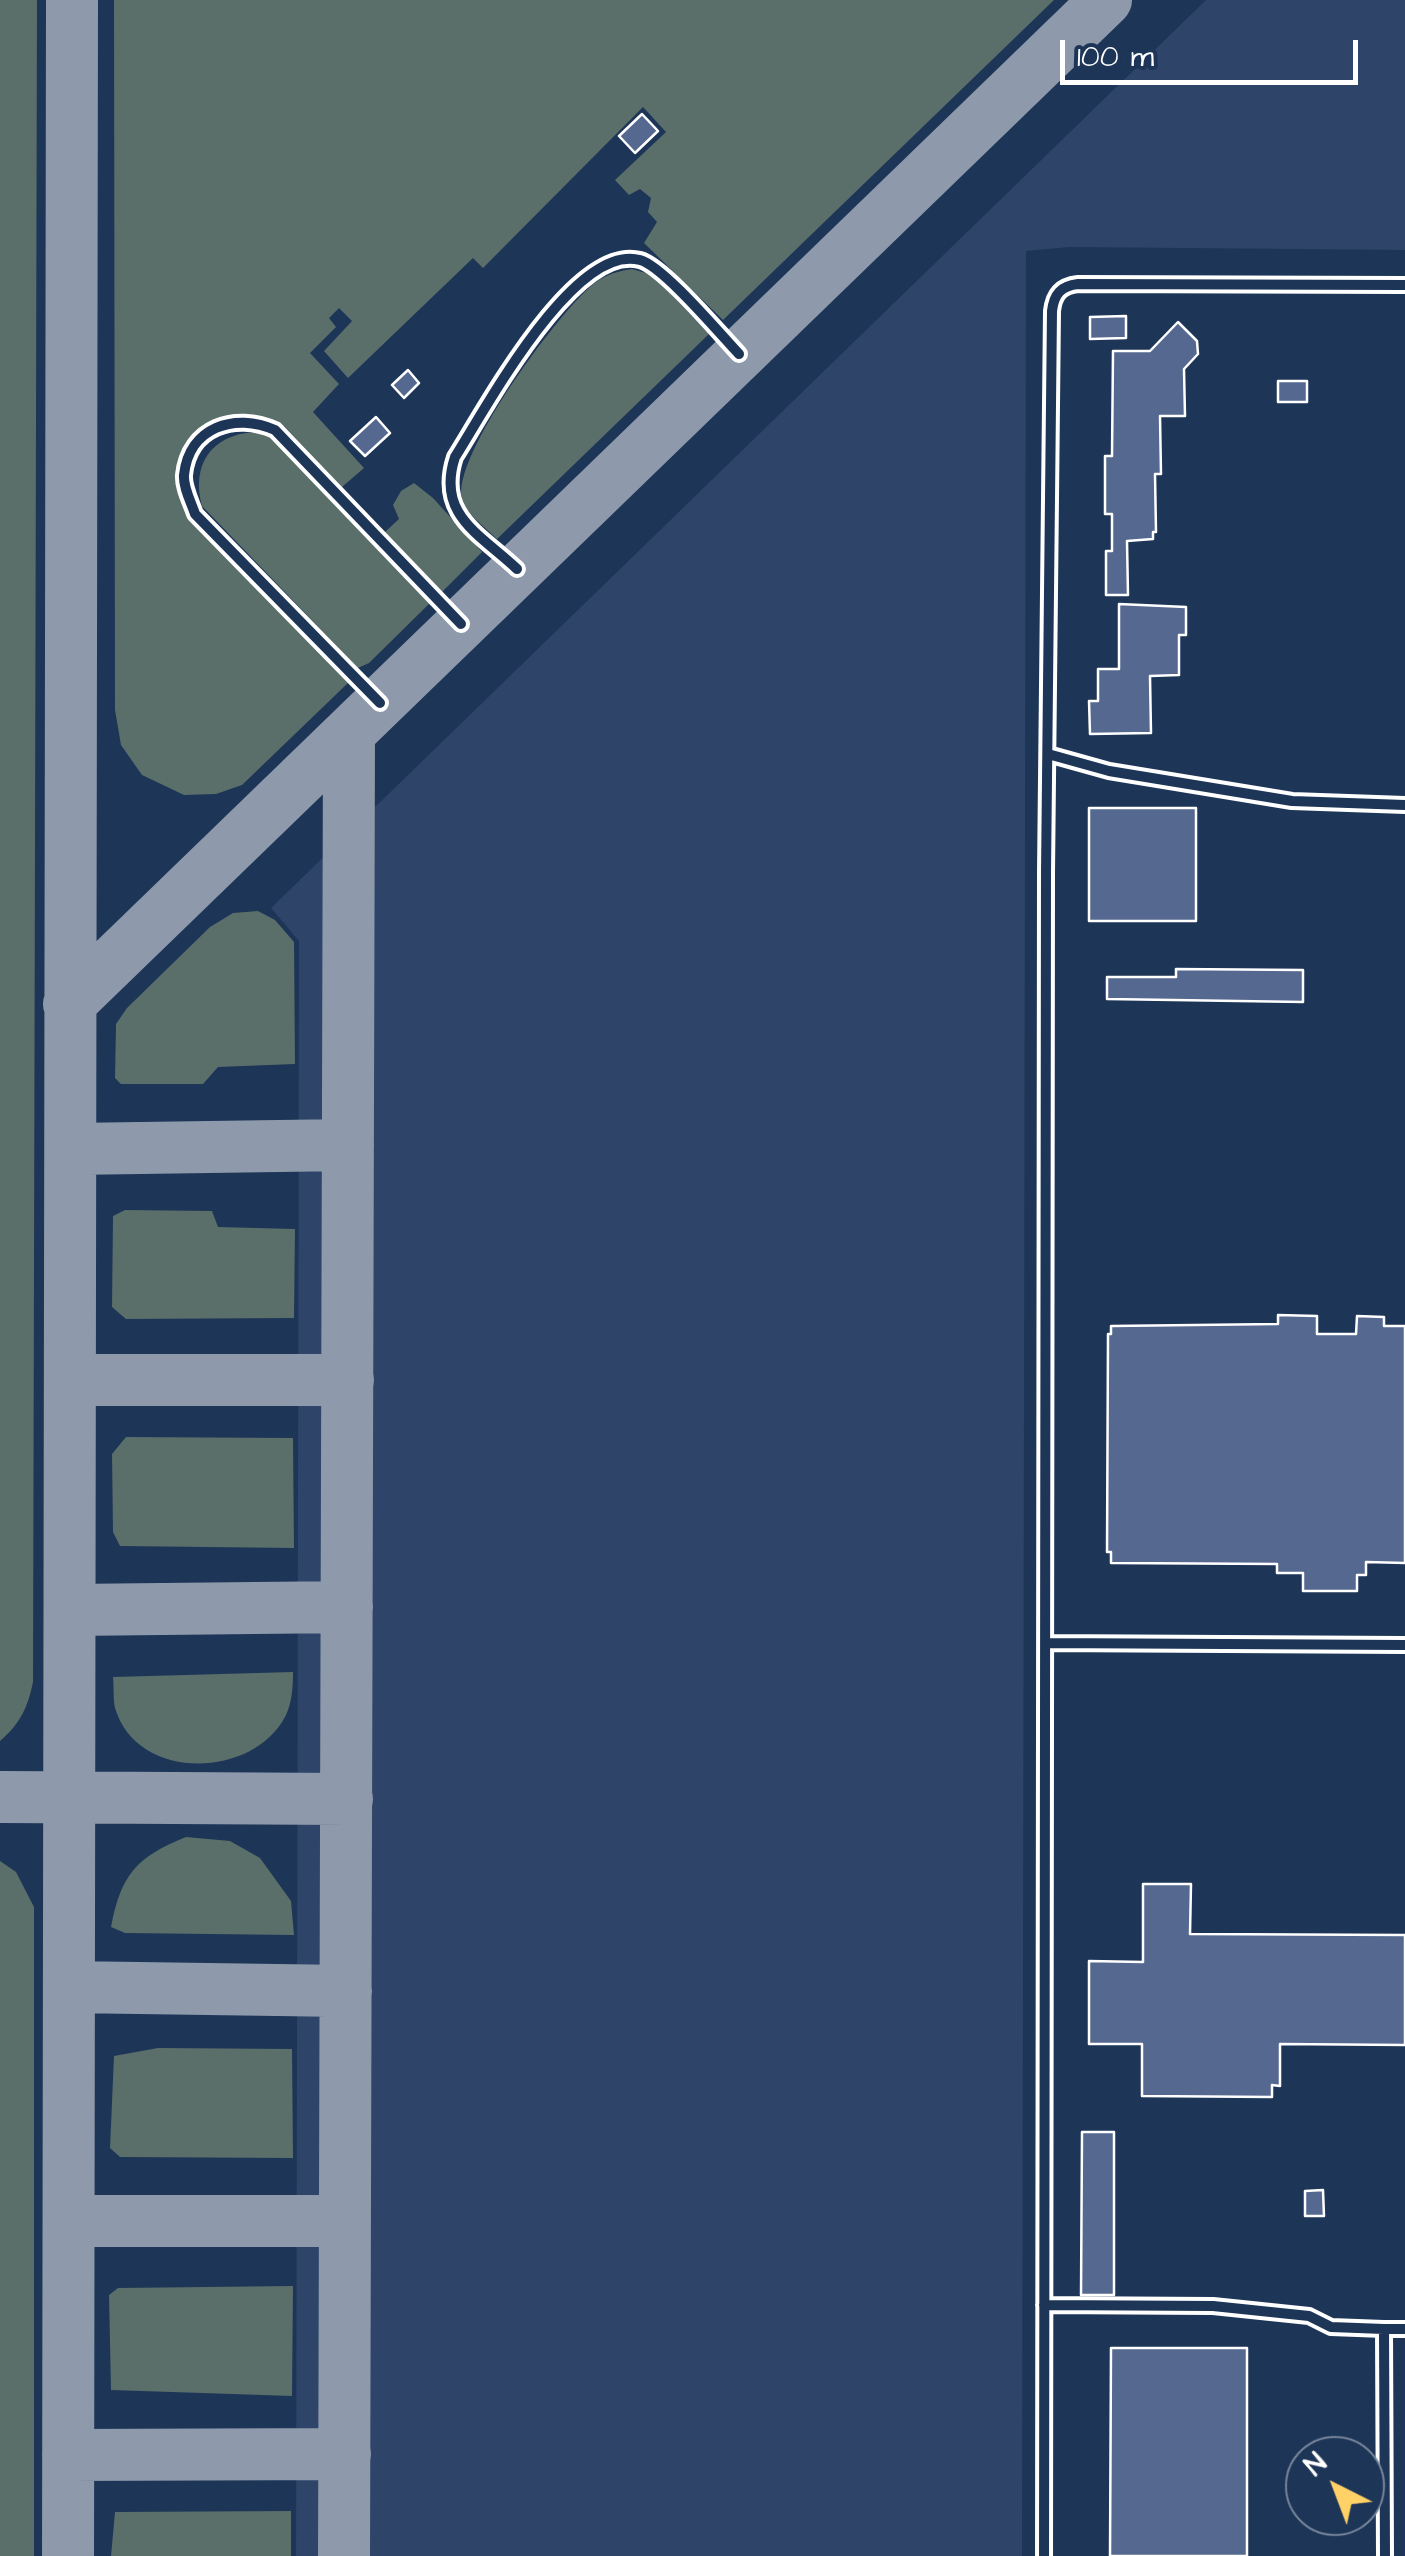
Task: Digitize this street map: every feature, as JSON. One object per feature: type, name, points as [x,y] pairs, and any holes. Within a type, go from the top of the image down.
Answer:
[{"type":"lane","points":[[517,569],[454,510],[449,476],[455,457],[531,335],[580,282],[598,266],[616,259],[641,260],[660,272],[739,354]]},
{"type":"lane","points":[[1044,2556],[1048,754],[1054,298],[1065,286],[1078,284],[1405,285]]},
{"type":"lane","points":[[380,702],[195,514],[183,479],[192,448],[213,429],[236,421],[275,430],[461,624]]},
{"type":"lane","points":[[1048,754],[1109,770],[1292,802],[1405,805]]},
{"type":"lane","points":[[1045,1643],[1405,1645]]},
{"type":"lane","points":[[1044,2304],[1213,2306],[1309,2316],[1332,2327],[1405,2329]]},
{"type":"lane","points":[[1384,2328],[1386,2556]]},
{"type":"shaded area","points":[[1206,0],[1405,0],[1405,250],[1069,247],[1026,251],[1022,2556],[296,2556],[299,941],[271,908]]},
{"type":"green space","points":[[0,0],[37,0],[33,1682],[22,1714],[0,1741]]},
{"type":"green space","points":[[114,0],[1054,0],[723,320],[644,243],[657,222],[648,212],[651,198],[640,189],[629,195],[615,180],[666,132],[643,107],[483,268],[473,258],[348,378],[324,351],[352,321],[339,308],[329,318],[336,327],[310,353],[339,384],[313,412],[364,468],[342,487],[284,426],[248,414],[221,419],[198,436],[181,457],[180,490],[188,511],[349,682],[242,785],[216,794],[184,795],[142,775],[121,745],[115,710]]},
{"type":"green space","points":[[632,269],[653,275],[709,334],[497,539],[472,515],[462,499],[463,479],[473,451],[512,384],[559,321],[596,282]]},
{"type":"green space","points":[[254,432],[271,437],[430,603],[369,663],[358,668],[202,506],[199,478],[208,455],[226,439]]},
{"type":"green space","points":[[414,483],[433,498],[482,552],[442,592],[385,532],[399,519],[393,505],[401,491]]},
{"type":"green space","points":[[258,911],[275,920],[294,942],[295,1064],[218,1067],[203,1084],[121,1084],[115,1078],[116,1024],[127,1008],[210,927],[233,913]]},
{"type":"green space","points":[[125,1210],[212,1211],[218,1227],[295,1229],[294,1318],[126,1319],[112,1307],[113,1216]]},
{"type":"green space","points":[[126,1437],[293,1438],[294,1548],[120,1546],[113,1532],[112,1454]]},
{"type":"green space","points":[[293,1672],[292,1695],[285,1717],[269,1737],[248,1752],[223,1761],[196,1764],[170,1760],[146,1749],[127,1732],[115,1708],[113,1677]]},
{"type":"green space","points":[[186,1837],[230,1841],[260,1858],[291,1901],[294,1935],[125,1933],[111,1927],[120,1894],[133,1870],[155,1852]]},
{"type":"green space","points":[[0,1861],[16,1872],[34,1907],[34,2556],[0,2556]]},
{"type":"green space","points":[[158,2048],[292,2049],[293,2158],[120,2157],[110,2148],[114,2056]]},
{"type":"green space","points":[[293,2286],[292,2396],[111,2390],[109,2295],[118,2288]]},
{"type":"green space","points":[[291,2511],[291,2556],[111,2556],[115,2512]]},
{"type":"building","points":[[642,114],[658,131],[635,153],[619,136]]},
{"type":"building","points":[[1126,316],[1126,338],[1090,339],[1090,317]]},
{"type":"building","points":[[1178,322],[1197,341],[1198,354],[1184,369],[1185,416],[1160,416],[1156,532],[1153,539],[1127,541],[1128,595],[1106,595],[1106,551],[1112,551],[1112,514],[1105,514],[1105,456],[1112,456],[1113,351],[1150,351]]},
{"type":"building","points":[[408,370],[419,383],[404,398],[392,385]]},
{"type":"building","points":[[1278,381],[1307,381],[1307,402],[1278,402]]},
{"type":"building","points":[[376,417],[390,433],[365,456],[350,441]]},
{"type":"building","points":[[1119,604],[1186,607],[1186,635],[1179,635],[1179,675],[1150,676],[1151,733],[1090,734],[1089,701],[1098,701],[1098,669],[1119,669]]},
{"type":"building","points":[[1089,808],[1196,808],[1196,921],[1089,921]]},
{"type":"building","points":[[1176,969],[1303,970],[1303,1002],[1107,999],[1107,977],[1176,977]]},
{"type":"building","points":[[1278,1315],[1317,1316],[1317,1334],[1356,1334],[1357,1316],[1384,1317],[1384,1326],[1405,1326],[1405,1563],[1366,1562],[1366,1575],[1357,1575],[1357,1591],[1303,1591],[1303,1573],[1277,1573],[1277,1564],[1111,1563],[1111,1552],[1107,1552],[1111,1326],[1278,1324]]},
{"type":"building","points":[[1143,1884],[1191,1884],[1190,1934],[1405,1935],[1405,2045],[1280,2044],[1280,2086],[1272,2085],[1272,2097],[1142,2096],[1142,2044],[1089,2044],[1089,1961],[1143,1962]]},
{"type":"building","points":[[1082,2132],[1114,2132],[1114,2295],[1081,2295]]},
{"type":"building","points":[[1323,2190],[1324,2216],[1305,2216],[1305,2191]]},
{"type":"building","points":[[1111,2348],[1247,2348],[1247,2556],[1110,2556]]},
{"type":"taxiway","points":[[68,2556],[72,0]]},
{"type":"taxiway","points":[[69,1004],[1106,0]]},
{"type":"taxiway","points":[[344,2556],[349,733]]},
{"type":"taxiway","points":[[71,1149],[348,1145]]},
{"type":"taxiway","points":[[70,1380],[348,1380]]},
{"type":"taxiway","points":[[70,1610],[347,1607]]},
{"type":"taxiway","points":[[0,1797],[347,1799]]},
{"type":"taxiway","points":[[69,1987],[346,1991]]},
{"type":"taxiway","points":[[69,2221],[345,2221]]},
{"type":"taxiway","points":[[68,2455],[345,2454]]}]
